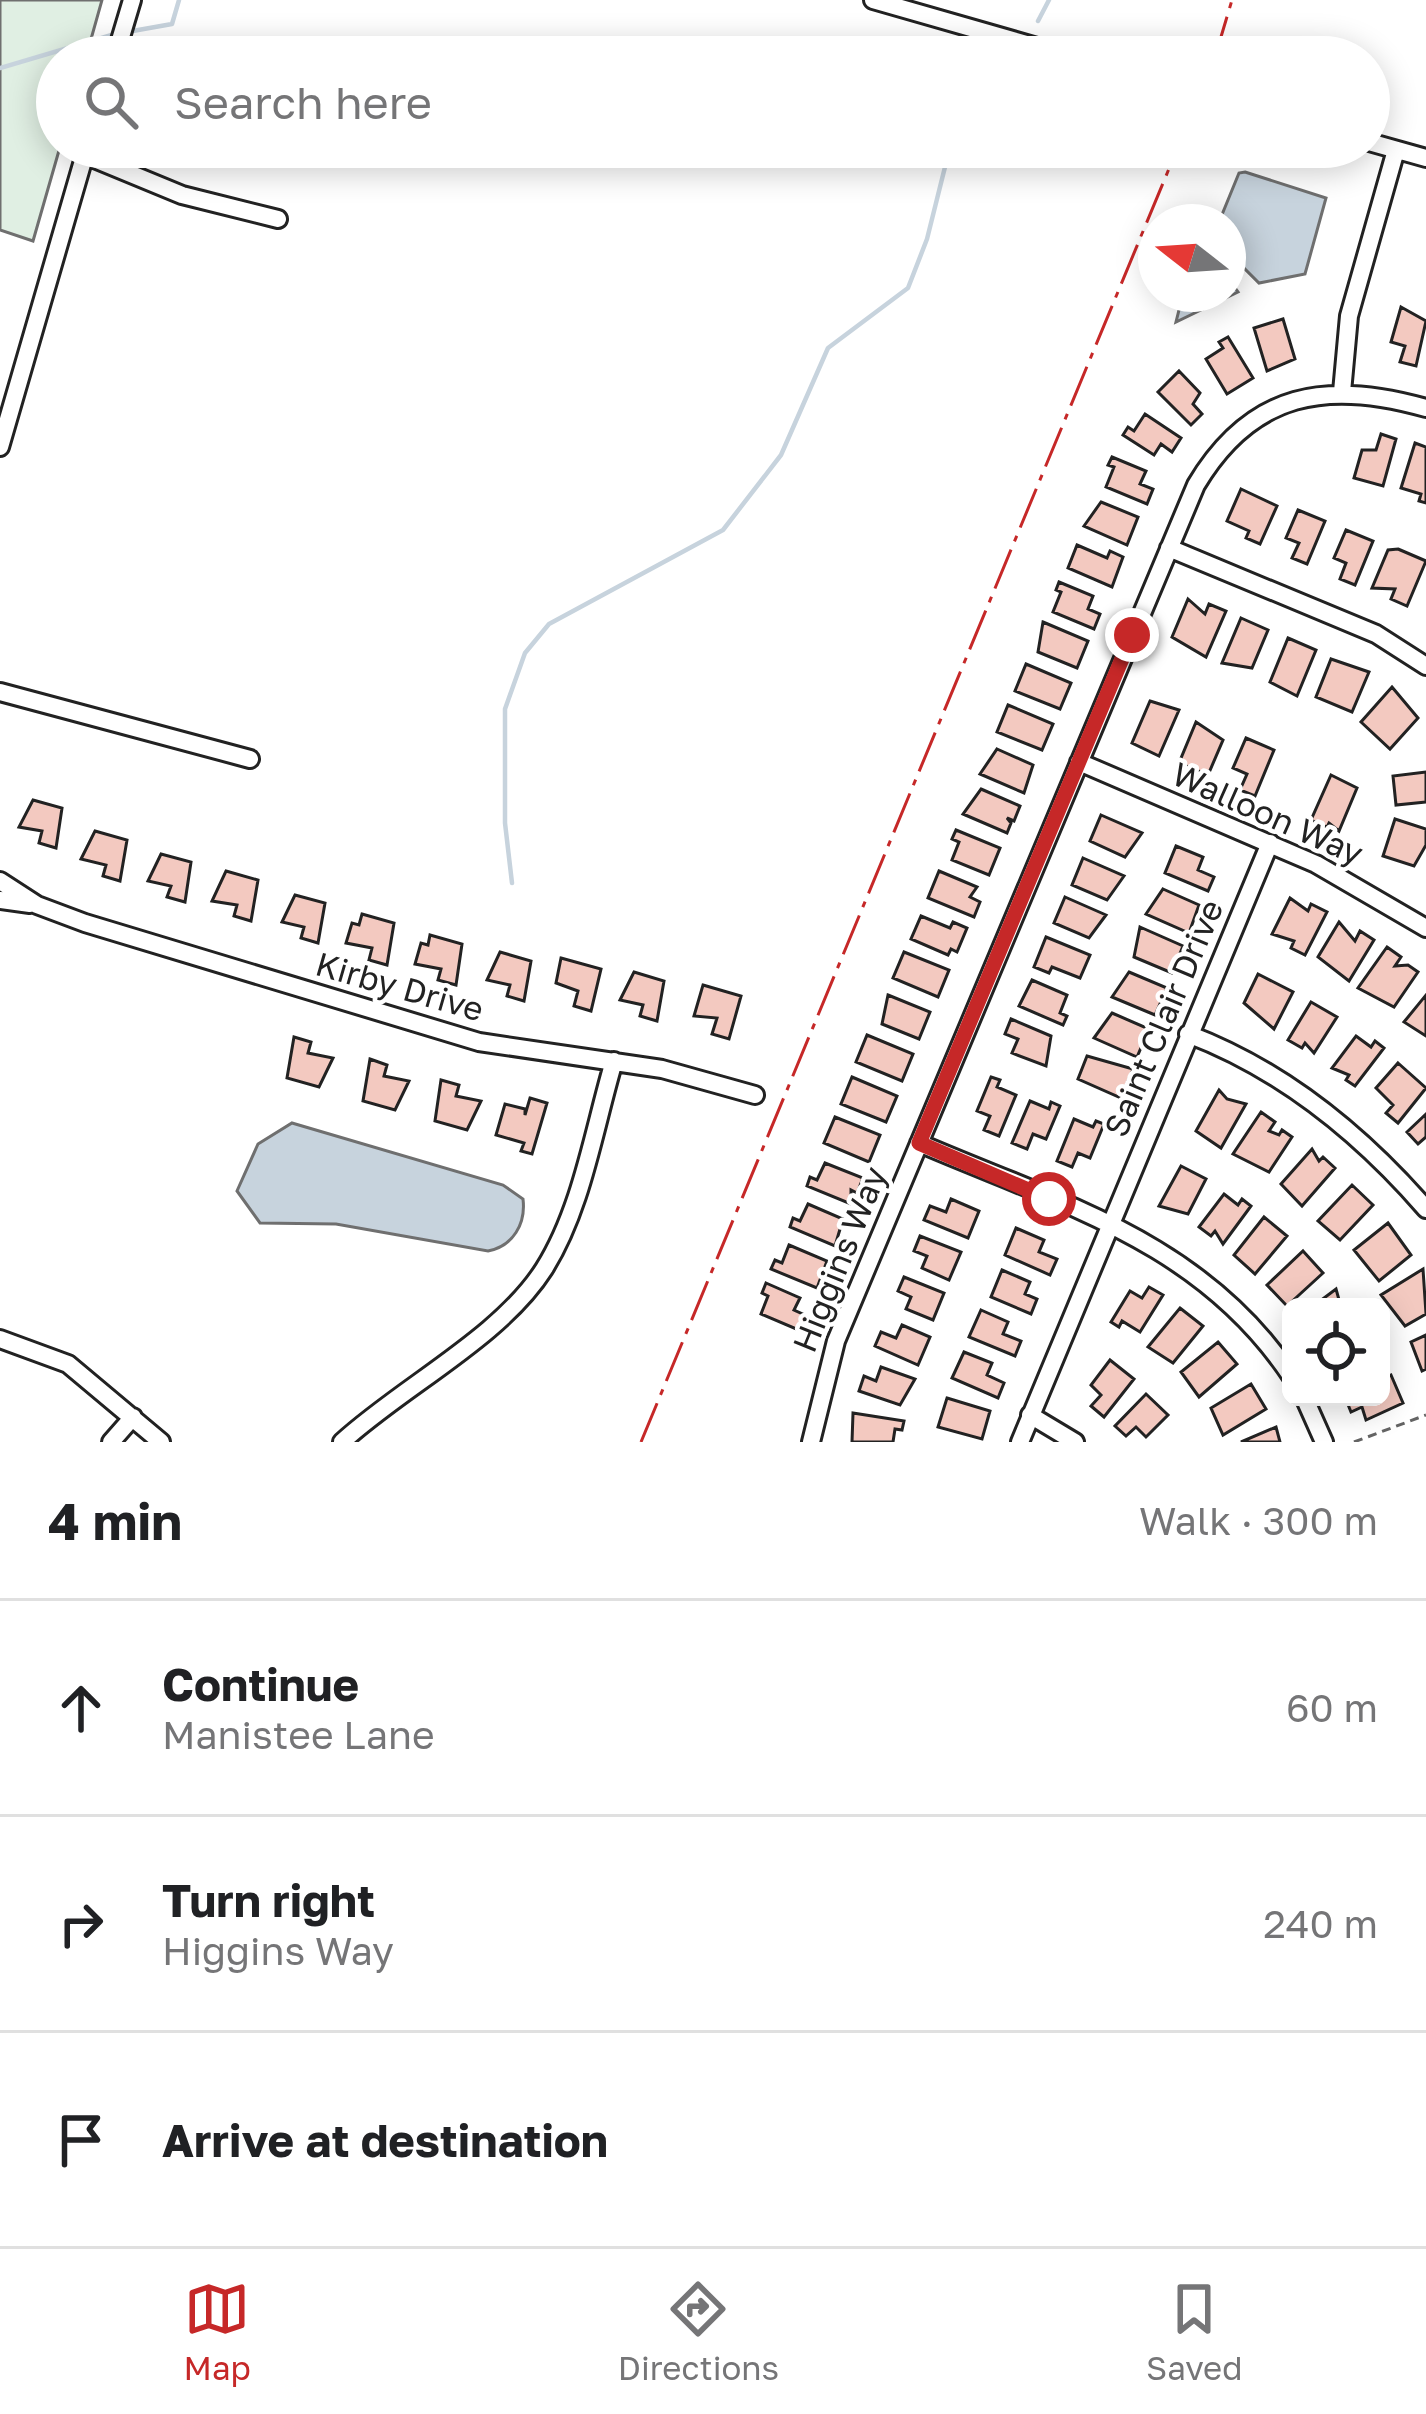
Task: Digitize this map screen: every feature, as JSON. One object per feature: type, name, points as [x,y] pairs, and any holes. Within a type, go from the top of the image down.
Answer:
[{"type":"street","points":[[121,36],[132,0]]},
{"type":"street","points":[[873,0],[999,36]]},
{"type":"street","points":[[1390,148],[1426,158]]},
{"type":"street","points":[[1342,392],[1349,316],[1396,150]]},
{"type":"street","points":[[0,447],[81,168]]},
{"type":"street","points":[[123,168],[182,195],[278,219]]},
{"type":"street","name":"Higgins Way","points":[[811,1442],[836,1341],[1196,485],[1231,440],[1276,408],[1342,392],[1426,407]]},
{"type":"street","points":[[1169,548],[1376,634],[1426,666]]},
{"type":"street","points":[[0,692],[250,759]]},
{"type":"street","name":"Walloon Way","points":[[1079,762],[1270,843],[1360,887],[1425,926]]},
{"type":"street","name":"Saint Clair Drive","points":[[1020,1442],[1270,843]]},
{"type":"street","name":"Kirby Drive","points":[[0,881],[37,905]]},
{"type":"street","name":"Kirby Drive","points":[[0,900],[37,905],[466,1038],[614,1061],[755,1095]]},
{"type":"street","points":[[1188,1034],[1248,1062],[1331,1114],[1426,1209]]},
{"type":"street","points":[[342,1442],[494,1322],[543,1271],[565,1228],[614,1061]]},
{"type":"street","points":[[919,1143],[1109,1225],[1198,1274],[1241,1311],[1282,1364]]},
{"type":"street","points":[[0,1339],[68,1364],[161,1442]]},
{"type":"street","points":[[1308,1406],[1324,1442]]},
{"type":"street","points":[[1030,1415],[1075,1442]]},
{"type":"street","points":[[111,1442],[133,1417]]},
{"type":"path","points":[[1354,1442],[1426,1415]]},
{"type":"green space","points":[[0,0],[102,0],[92,36],[36,36],[36,168],[54,168],[33,241],[0,230]]},
{"type":"shaded area","points":[[1239,173],[1326,198],[1305,274],[1259,283],[1246,270],[1246,204],[1226,204]]},
{"type":"shaded area","points":[[1178,312],[1197,312],[1176,322]]},
{"type":"shaded area","points":[[292,1123],[503,1185],[523,1199],[520,1225],[511,1239],[488,1251],[336,1224],[260,1223],[237,1191],[258,1144]]},
{"type":"building","points":[[1401,307],[1426,321],[1416,366],[1400,362],[1405,346],[1391,342]]},
{"type":"building","points":[[1283,319],[1295,359],[1267,371],[1254,328]]},
{"type":"building","points":[[1228,337],[1253,378],[1227,394],[1206,359],[1223,348],[1219,342]]},
{"type":"building","points":[[1179,371],[1200,393],[1193,404],[1202,414],[1191,425],[1158,392]]},
{"type":"building","points":[[1145,414],[1181,438],[1172,452],[1161,444],[1154,455],[1123,435],[1128,427],[1134,431]]},
{"type":"building","points":[[1381,434],[1396,439],[1383,486],[1354,478],[1362,450],[1376,450]]},
{"type":"building","points":[[1415,443],[1426,447],[1426,503],[1419,501],[1421,494],[1401,488]]},
{"type":"building","points":[[1112,457],[1146,471],[1140,484],[1153,489],[1147,504],[1106,487],[1114,467],[1108,465]]},
{"type":"building","points":[[1241,489],[1277,506],[1260,544],[1246,538],[1249,531],[1227,521]]},
{"type":"building","points":[[1101,502],[1138,517],[1127,545],[1084,526]]},
{"type":"building","points":[[1298,510],[1325,521],[1307,564],[1292,558],[1299,543],[1286,538]]},
{"type":"building","points":[[1346,530],[1373,541],[1355,585],[1340,579],[1346,563],[1334,558]]},
{"type":"building","points":[[1077,545],[1107,558],[1110,551],[1123,557],[1112,587],[1068,568]]},
{"type":"building","points":[[1398,549],[1426,561],[1407,606],[1391,599],[1395,589],[1372,588],[1388,550]]},
{"type":"building","points":[[1059,582],[1093,596],[1088,609],[1100,614],[1094,629],[1053,612],[1061,592],[1056,590]]},
{"type":"building","points":[[1188,599],[1205,614],[1209,604],[1226,611],[1206,657],[1172,637]]},
{"type":"building","points":[[1241,618],[1268,630],[1252,668],[1222,663]]},
{"type":"building","points":[[1043,622],[1088,641],[1077,668],[1038,652]]},
{"type":"building","points":[[1288,638],[1316,650],[1297,696],[1270,682]]},
{"type":"building","points":[[1331,659],[1369,672],[1352,712],[1316,697]]},
{"type":"building","points":[[1026,664],[1071,683],[1060,709],[1015,691]]},
{"type":"building","points":[[1392,687],[1418,718],[1390,749],[1361,722]]},
{"type":"building","points":[[1150,701],[1179,710],[1159,756],[1132,743]]},
{"type":"building","points":[[1008,705],[1053,724],[1042,750],[997,732]]},
{"type":"building","points":[[1196,722],[1223,740],[1208,775],[1179,763]]},
{"type":"building","points":[[1246,738],[1274,750],[1255,796],[1240,790],[1247,774],[1233,768]]},
{"type":"building","points":[[997,749],[1033,765],[1024,793],[980,774]]},
{"type":"building","points":[[1426,772],[1426,802],[1396,805],[1393,776]]},
{"type":"building","points":[[1331,775],[1357,788],[1339,831],[1329,823],[1327,827],[1311,820]]},
{"type":"building","points":[[981,789],[1020,806],[1014,821],[1007,818],[1011,823],[1007,833],[963,814]]},
{"type":"building","points":[[33,800],[62,808],[56,848],[39,843],[42,831],[19,827]]},
{"type":"building","points":[[1101,815],[1142,833],[1125,857],[1090,841]]},
{"type":"building","points":[[1395,819],[1426,829],[1426,845],[1414,866],[1383,856]]},
{"type":"building","points":[[956,830],[1000,848],[989,875],[952,860],[959,842],[952,839]]},
{"type":"building","points":[[95,831],[127,840],[120,881],[103,876],[106,865],[81,859]]},
{"type":"building","points":[[1176,846],[1203,857],[1198,870],[1214,877],[1208,891],[1165,873]]},
{"type":"building","points":[[161,854],[191,862],[185,902],[167,897],[171,886],[148,881]]},
{"type":"building","points":[[1083,858],[1124,876],[1107,900],[1072,885]]},
{"type":"building","points":[[226,871],[258,880],[251,921],[234,916],[237,905],[212,901]]},
{"type":"building","points":[[939,871],[977,887],[970,897],[980,902],[974,917],[928,898]]},
{"type":"building","points":[[1163,889],[1199,905],[1189,933],[1146,914]]},
{"type":"building","points":[[295,895],[325,903],[318,943],[301,938],[304,927],[282,922]]},
{"type":"building","points":[[1065,897],[1106,915],[1089,938],[1054,923]]},
{"type":"building","points":[[1290,898],[1308,911],[1311,904],[1327,912],[1305,955],[1291,948],[1294,941],[1272,934]]},
{"type":"building","points":[[362,914],[394,923],[387,965],[369,960],[372,948],[346,943],[352,923],[359,925]]},
{"type":"building","points":[[921,916],[950,928],[953,922],[967,928],[957,952],[951,949],[948,955],[911,939]]},
{"type":"building","points":[[1339,922],[1355,941],[1360,931],[1374,940],[1349,981],[1318,957]]},
{"type":"building","points":[[1140,927],[1183,946],[1172,973],[1134,957]]},
{"type":"building","points":[[430,935],[462,944],[456,985],[438,980],[441,969],[415,964],[421,943],[428,945]]},
{"type":"building","points":[[1046,937],[1090,955],[1080,978],[1052,967],[1049,973],[1034,967]]},
{"type":"building","points":[[1387,947],[1401,957],[1395,966],[1408,965],[1418,972],[1394,1007],[1358,988]]},
{"type":"building","points":[[500,952],[531,961],[524,1001],[507,996],[510,985],[487,980]]},
{"type":"building","points":[[904,952],[949,970],[938,997],[893,978]]},
{"type":"building","points":[[561,958],[601,969],[591,1011],[574,1006],[578,991],[556,983]]},
{"type":"building","points":[[634,972],[664,981],[657,1021],[640,1016],[643,1005],[620,1000]]},
{"type":"building","points":[[1129,972],[1167,988],[1155,1015],[1112,997]]},
{"type":"building","points":[[1258,974],[1293,992],[1274,1029],[1244,1003]]},
{"type":"building","points":[[1032,980],[1067,995],[1060,1013],[1067,1016],[1063,1025],[1019,1006]]},
{"type":"building","points":[[703,985],[741,996],[729,1039],[712,1034],[717,1018],[694,1016]]},
{"type":"building","points":[[888,995],[930,1012],[919,1039],[882,1024]]},
{"type":"building","points":[[1426,995],[1426,1036],[1404,1022]]},
{"type":"building","points":[[1311,1002],[1337,1017],[1314,1053],[1305,1043],[1302,1048],[1288,1040]]},
{"type":"building","points":[[1112,1013],[1149,1029],[1137,1057],[1094,1038]]},
{"type":"building","points":[[1011,1019],[1051,1036],[1046,1066],[1012,1053],[1018,1039],[1005,1034]]},
{"type":"building","points":[[867,1035],[913,1054],[902,1081],[856,1062]]},
{"type":"building","points":[[1356,1036],[1371,1047],[1375,1041],[1384,1048],[1355,1086],[1346,1080],[1349,1075],[1332,1068]]},
{"type":"building","points":[[294,1037],[311,1042],[308,1053],[333,1058],[319,1087],[287,1078]]},
{"type":"building","points":[[1087,1056],[1133,1069],[1121,1098],[1078,1079]]},
{"type":"building","points":[[370,1059],[387,1065],[384,1076],[409,1081],[395,1110],[363,1101]]},
{"type":"building","points":[[1398,1063],[1426,1088],[1398,1123],[1386,1113],[1393,1105],[1376,1088]]},
{"type":"building","points":[[852,1077],[897,1096],[886,1122],[841,1104]]},
{"type":"building","points":[[991,1077],[1000,1080],[997,1087],[1016,1095],[999,1136],[984,1130],[990,1116],[977,1111]]},
{"type":"building","points":[[441,1080],[459,1085],[456,1096],[481,1101],[467,1130],[435,1121]]},
{"type":"building","points":[[1219,1090],[1227,1099],[1246,1104],[1221,1148],[1196,1131]]},
{"type":"building","points":[[530,1098],[547,1103],[532,1154],[521,1151],[524,1143],[496,1135],[505,1104],[525,1109],[525,1115]]},
{"type":"building","points":[[1030,1101],[1049,1109],[1051,1102],[1060,1106],[1046,1139],[1033,1134],[1027,1149],[1012,1143]]},
{"type":"building","points":[[1261,1112],[1275,1122],[1269,1131],[1279,1135],[1282,1130],[1292,1137],[1269,1172],[1233,1154]]},
{"type":"building","points":[[1426,1114],[1426,1137],[1418,1144],[1407,1132]]},
{"type":"building","points":[[835,1117],[880,1135],[869,1162],[824,1143]]},
{"type":"building","points":[[1074,1119],[1093,1127],[1096,1121],[1104,1124],[1090,1158],[1078,1153],[1072,1167],[1057,1161]]},
{"type":"building","points":[[1312,1149],[1319,1161],[1323,1157],[1335,1168],[1302,1206],[1281,1184]]},
{"type":"building","points":[[825,1163],[863,1178],[857,1193],[851,1190],[851,1204],[807,1186],[810,1177],[817,1180]]},
{"type":"building","points":[[1181,1166],[1206,1179],[1188,1214],[1159,1206]]},
{"type":"building","points":[[1352,1185],[1373,1205],[1340,1240],[1318,1221]]},
{"type":"building","points":[[1224,1194],[1238,1205],[1242,1199],[1251,1206],[1223,1244],[1215,1231],[1211,1236],[1199,1227]]},
{"type":"building","points":[[951,1199],[979,1211],[968,1238],[924,1220],[930,1206],[946,1212]]},
{"type":"building","points":[[808,1204],[843,1219],[835,1246],[790,1227],[793,1218],[800,1221]]},
{"type":"building","points":[[1264,1217],[1287,1236],[1255,1274],[1234,1255]]},
{"type":"building","points":[[1388,1223],[1411,1255],[1379,1281],[1354,1250]]},
{"type":"building","points":[[1016,1228],[1044,1240],[1039,1252],[1057,1259],[1050,1275],[1005,1255]]},
{"type":"building","points":[[920,1236],[961,1252],[949,1280],[922,1268],[927,1256],[914,1251]]},
{"type":"building","points":[[789,1245],[827,1261],[817,1288],[771,1269],[775,1260],[782,1263]]},
{"type":"building","points":[[1303,1251],[1323,1273],[1296,1298],[1282,1301],[1267,1285]]},
{"type":"building","points":[[1423,1269],[1426,1314],[1405,1326],[1390,1307],[1390,1298],[1381,1295]]},
{"type":"building","points":[[1002,1270],[1030,1282],[1025,1294],[1037,1299],[1031,1314],[991,1297]]},
{"type":"building","points":[[904,1277],[944,1293],[933,1320],[906,1309],[911,1297],[898,1291]]},
{"type":"building","points":[[766,1283],[800,1298],[794,1310],[807,1316],[801,1331],[761,1314],[768,1296],[762,1293]]},
{"type":"building","points":[[1149,1287],[1163,1295],[1140,1332],[1122,1321],[1119,1327],[1111,1322],[1130,1291],[1142,1298]]},
{"type":"building","points":[[1180,1308],[1203,1326],[1173,1363],[1148,1347]]},
{"type":"building","points":[[981,1310],[1008,1322],[1003,1334],[1021,1341],[1015,1356],[969,1337]]},
{"type":"building","points":[[902,1325],[930,1337],[918,1365],[875,1346],[881,1332],[896,1338]]},
{"type":"building","points":[[1426,1335],[1426,1369],[1422,1371],[1411,1342]]},
{"type":"building","points":[[1218,1342],[1237,1364],[1199,1397],[1181,1372]]},
{"type":"building","points":[[964,1352],[992,1363],[987,1375],[1004,1383],[998,1398],[952,1378]]},
{"type":"building","points":[[1110,1360],[1134,1379],[1104,1417],[1091,1406],[1101,1395],[1091,1385]]},
{"type":"building","points":[[881,1367],[915,1379],[900,1405],[859,1391],[864,1376],[876,1381]]},
{"type":"building","points":[[1390,1376],[1403,1403],[1366,1420],[1362,1407],[1351,1412],[1349,1406],[1390,1406]]},
{"type":"building","points":[[1251,1384],[1266,1409],[1223,1435],[1211,1408]]},
{"type":"building","points":[[1146,1394],[1168,1415],[1146,1437],[1136,1427],[1126,1436],[1115,1426]]},
{"type":"building","points":[[947,1398],[990,1411],[982,1439],[938,1427]]},
{"type":"building","points":[[853,1413],[904,1421],[902,1430],[895,1429],[893,1442],[852,1442]]},
{"type":"building","points":[[1276,1427],[1280,1442],[1241,1442]]},
{"type":"waterway","points":[[127,32],[172,24],[179,0]]},
{"type":"waterway","points":[[1038,21],[1049,0]]},
{"type":"waterway","points":[[108,36],[115,34]]},
{"type":"waterway","points":[[0,68],[36,57]]},
{"type":"waterway","points":[[512,883],[505,823],[505,709],[525,653],[549,624],[723,530],[781,455],[828,348],[908,288],[927,239],[945,168]]},
{"type":"power","points":[[1221,36],[1232,0]]},
{"type":"power","points":[[641,1442],[1169,168]]},
{"type":"route","points":[[1049,1199],[919,1143],[1132,635]]}]
